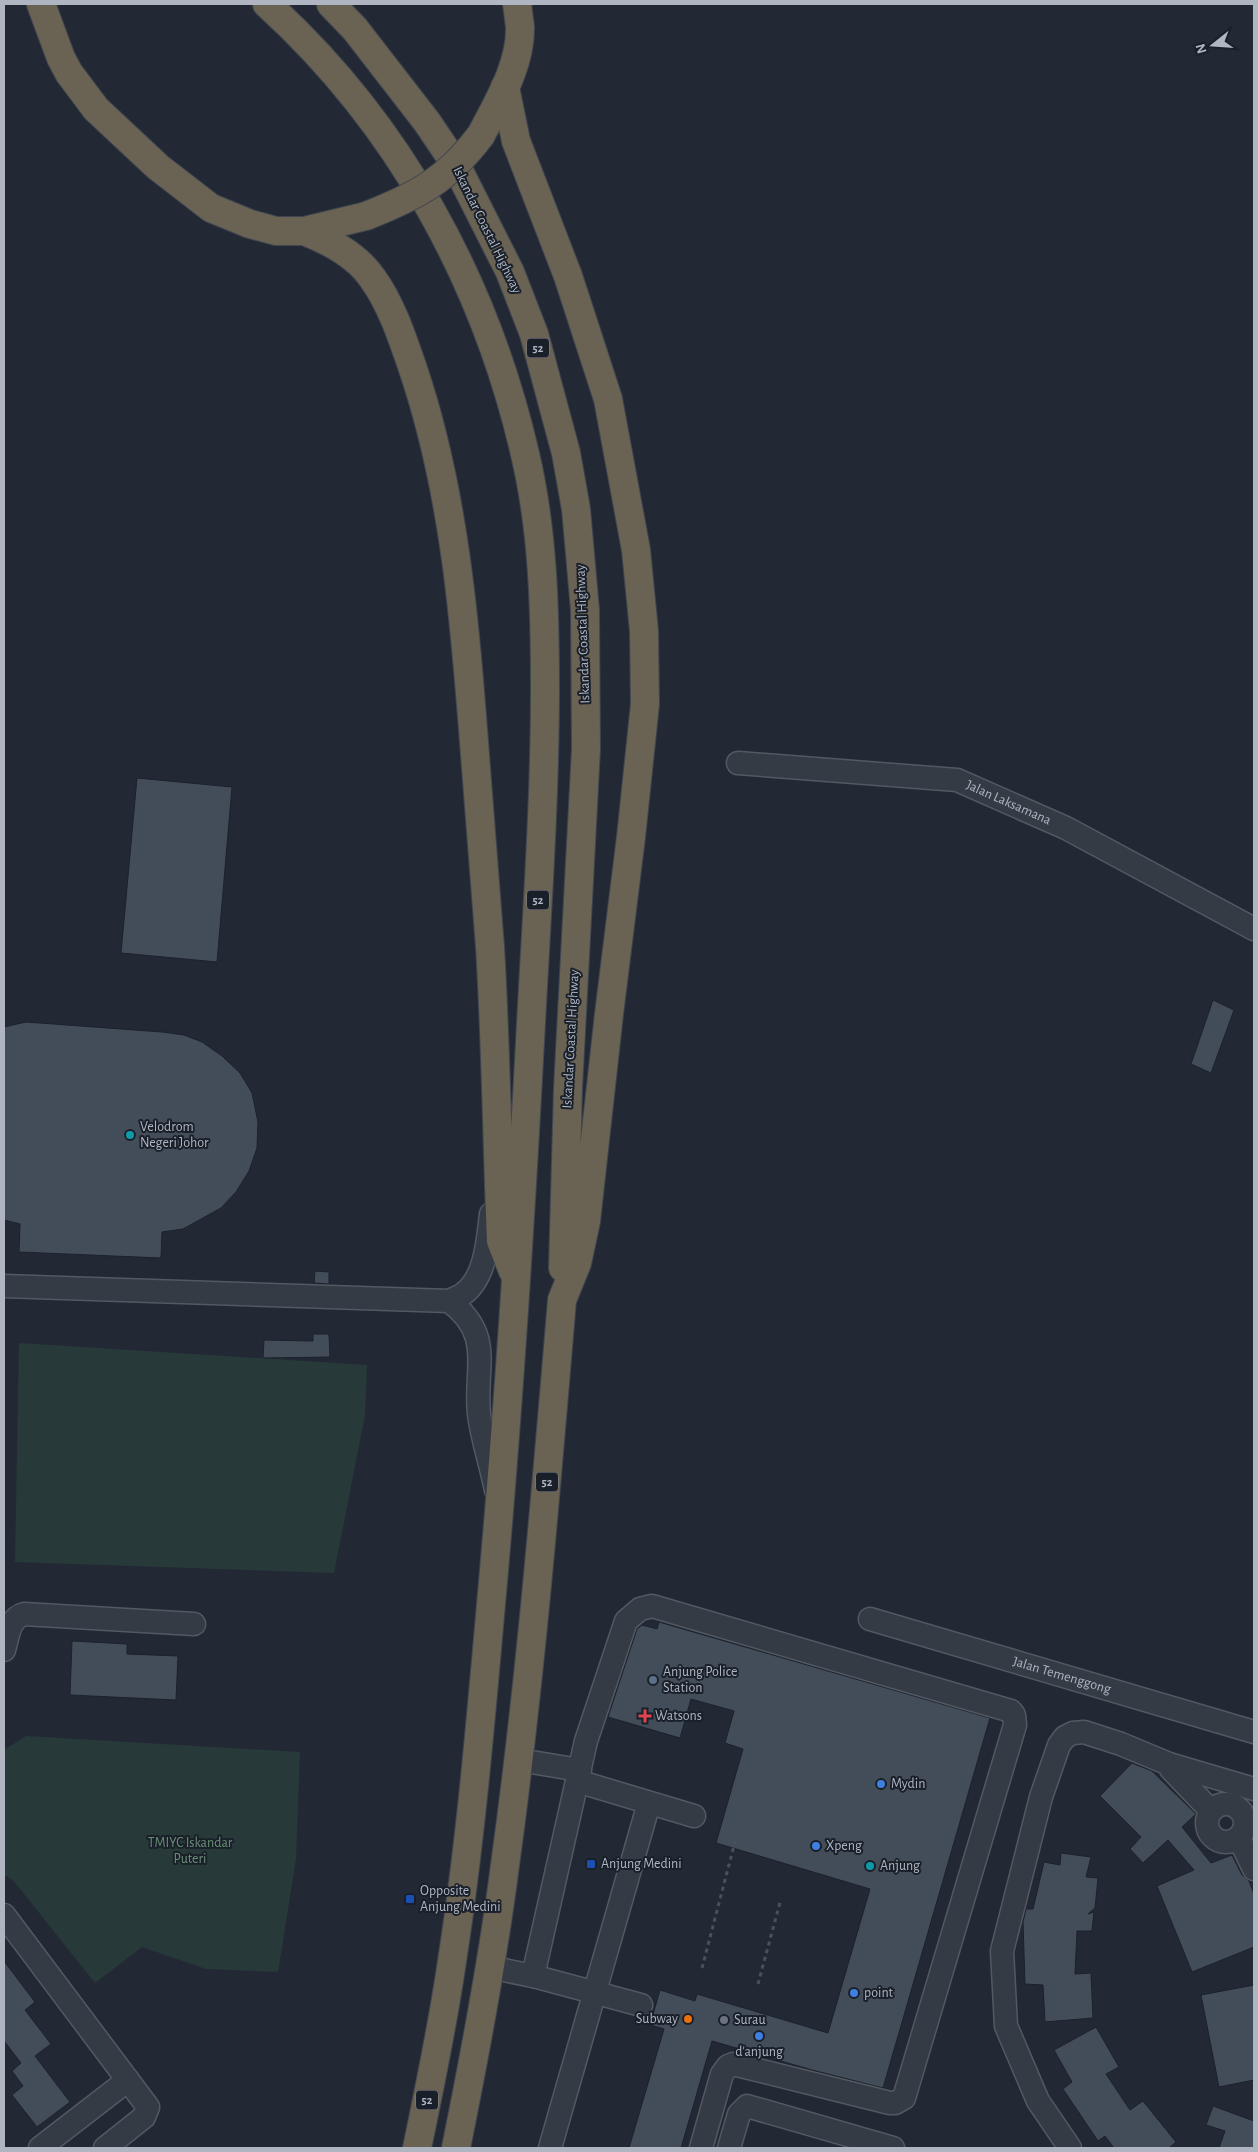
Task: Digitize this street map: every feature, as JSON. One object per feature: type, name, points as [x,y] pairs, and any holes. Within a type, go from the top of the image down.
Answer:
[{"type":"highway","points":[[42,4],[61,58],[79,88],[96,109],[158,167],[211,208],[229,216],[250,224],[276,230],[304,231],[366,216],[406,199],[431,186],[460,162],[481,135],[505,87],[516,56],[520,28],[517,4]]},
{"type":"highway","name":"52","points":[[267,4],[302,38],[373,119],[404,163],[438,222],[469,284],[492,343],[526,454],[537,518],[543,578],[545,757],[517,1282],[500,1504],[477,1758],[453,1960],[417,2148]]},
{"type":"highway","name":"Iskandar Coastal Highway","points":[[331,4],[355,29],[427,122],[456,165],[510,272],[534,334],[566,453],[576,509],[585,610],[586,750],[568,1088],[562,1300]]},
{"type":"highway","points":[[505,87],[516,141],[568,276],[608,399],[636,550],[644,631],[645,704],[586,1221],[577,1263],[562,1300]]},
{"type":"highway","points":[[304,231],[325,239],[356,260],[372,277],[387,302],[422,395],[445,493],[456,554],[467,653],[490,949],[501,1240],[517,1282]]},
{"type":"highway","name":"52","points":[[456,2148],[490,1967],[519,1760],[540,1557],[562,1300]]},
{"type":"street","name":"Jalan Laksamana","points":[[738,763],[957,780],[1066,828],[1254,929]]},
{"type":"street","points":[[4,1286],[449,1302],[463,1295],[471,1287],[483,1263],[488,1242],[491,1205],[499,1189]]},
{"type":"street","points":[[449,1302],[463,1312],[477,1337],[480,1353],[479,1414],[500,1504]]},
{"type":"street","points":[[533,1976],[586,1740],[626,1621],[640,1608],[652,1606],[1006,1708],[1014,1715],[1015,1725],[904,2098],[895,2103],[890,2103],[733,2064],[724,2070],[722,2074],[701,2148]]},
{"type":"street","points":[[4,1650],[12,1624],[16,1618],[24,1614],[194,1624]]},
{"type":"street","name":"Jalan Temenggong","points":[[870,1618],[1254,1732]]},
{"type":"street","points":[[1070,2148],[1038,2102],[1006,2026],[1002,1951],[1041,1797],[1059,1744],[1065,1737],[1073,1733],[1084,1732],[1121,1744],[1169,1764],[1252,1788],[1239,1808]]},
{"type":"street","points":[[519,1760],[578,1775],[649,1803],[694,1816]]},
{"type":"street","points":[[1169,1764],[1171,1769],[1211,1811]]},
{"type":"street","points":[[550,2148],[649,1803]]},
{"type":"street","points":[[1228,1804],[1239,1808],[1243,1814],[1246,1827],[1239,1838],[1228,1843],[1215,1840],[1208,1829],[1208,1817],[1211,1811],[1216,1807],[1228,1804]]},
{"type":"street","points":[[1239,1838],[1254,1868]]},
{"type":"street","points":[[4,1915],[146,2103],[148,2110],[144,2117],[105,2148]]},
{"type":"street","points":[[490,1967],[533,1976],[641,2005]]},
{"type":"street","points":[[40,2148],[128,2080]]},
{"type":"street","points":[[729,2148],[739,2114],[747,2106],[893,2148]]},
{"type":"path","points":[[702,1968],[736,1838]]},
{"type":"path","points":[[758,1984],[782,1899]]},
{"type":"green space","points":[[19,1343],[367,1365],[365,1415],[334,1573],[15,1562]]},
{"type":"green space","name":"TMIYC Iskandar Puteri","points":[[26,1736],[300,1752],[296,1859],[278,1972],[206,1969],[142,1947],[95,1983],[13,1880],[4,1875],[4,1750]]},
{"type":"building","points":[[137,778],[232,787],[217,962],[121,953]]},
{"type":"building","points":[[1213,1000],[1234,1010],[1211,1073],[1191,1064]]},
{"type":"building","name":"Velodrom Negeri Johor","points":[[26,1022],[184,1035],[202,1042],[222,1056],[240,1073],[252,1093],[258,1122],[257,1148],[249,1171],[236,1192],[221,1208],[183,1229],[162,1232],[161,1258],[19,1252],[20,1224],[4,1220],[4,1027]]},
{"type":"building","points":[[315,1271],[329,1272],[329,1284],[314,1283]]},
{"type":"building","points":[[313,1334],[329,1334],[330,1357],[263,1358],[264,1340],[313,1341]]},
{"type":"building","name":"Anjung","points":[[659,1622],[990,1718],[883,2088],[712,2041],[681,2148],[629,2148],[664,2029],[650,2025],[660,1990],[695,2001],[697,1994],[828,2033],[870,1889],[716,1843],[743,1749],[725,1743],[734,1711],[691,1699],[680,1738],[608,1717],[637,1629],[642,1625],[657,1629]]},
{"type":"building","points":[[72,1641],[127,1644],[127,1654],[178,1656],[176,1700],[70,1695]]},
{"type":"building","points":[[1132,1763],[1152,1771],[1196,1814],[1182,1827],[1211,1863],[1232,1855],[1242,1875],[1249,1881],[1254,1894],[1254,1947],[1192,1972],[1157,1886],[1194,1870],[1168,1840],[1143,1863],[1130,1849],[1141,1837],[1100,1796]]},
{"type":"building","points":[[1061,1853],[1091,1857],[1086,1877],[1098,1878],[1095,1908],[1088,1914],[1094,1912],[1092,1931],[1077,1931],[1075,1974],[1091,1973],[1093,2018],[1045,2022],[1043,1985],[1025,1984],[1023,1922],[1026,1909],[1033,1909],[1044,1862],[1060,1865]]},
{"type":"building","points":[[4,1961],[35,2002],[25,2010],[51,2044],[35,2056],[70,2102],[37,2127],[12,2095],[23,2086],[12,2071],[21,2063],[4,2041]]},
{"type":"building","points":[[1254,1985],[1254,2080],[1219,2087],[1201,1995]]},
{"type":"building","points":[[1096,2027],[1119,2067],[1106,2074],[1130,2110],[1143,2101],[1176,2142],[1169,2148],[1114,2148],[1105,2136],[1098,2141],[1063,2089],[1072,2082],[1054,2050]]},
{"type":"building","points":[[1213,2106],[1254,2121],[1254,2148],[1219,2148],[1225,2131],[1206,2125]]},
{"type":"place","name":"Velodrom Negeri Johor","points":[[130,1135]]},
{"type":"place","name":"Anjung Police Station","points":[[653,1680]]},
{"type":"place","name":"Watsons","points":[[645,1716]]},
{"type":"place","name":"Mydin","points":[[881,1784]]},
{"type":"place","name":"Xpeng","points":[[816,1846]]},
{"type":"place","name":"Anjung Medini","points":[[591,1864]]},
{"type":"place","name":"Anjung","points":[[870,1866]]},
{"type":"place","name":"Opposite Anjung Medini","points":[[410,1899]]},
{"type":"place","name":"point","points":[[854,1993]]},
{"type":"place","name":"Subway","points":[[688,2019]]},
{"type":"place","name":"Surau","points":[[724,2020]]},
{"type":"place","name":"d'anjung","points":[[759,2036]]}]
